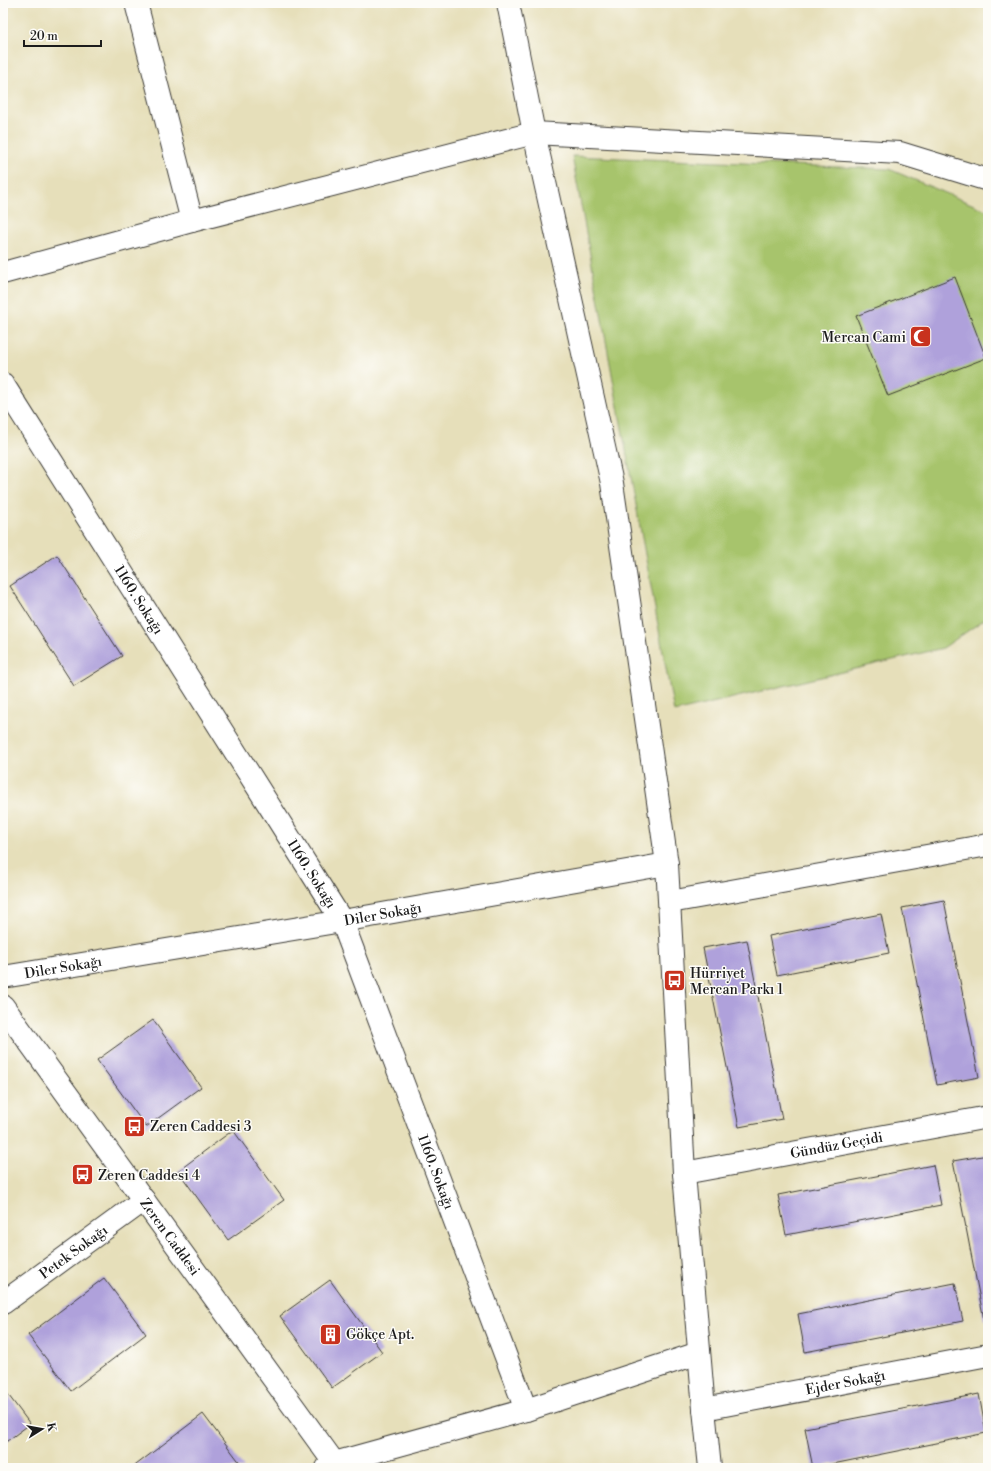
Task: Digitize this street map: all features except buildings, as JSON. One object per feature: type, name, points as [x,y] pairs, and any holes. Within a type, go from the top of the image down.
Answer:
[{"type":"street","points":[[136,3],[192,221]]},
{"type":"street","points":[[508,3],[534,133],[612,483],[667,864],[684,1173],[710,1468]]},
{"type":"street","points":[[3,273],[192,221],[534,133],[900,153],[988,180]]},
{"type":"street","name":"1160. Sokağı","points":[[3,384],[342,921],[526,1410]]},
{"type":"street","points":[[670,902],[988,845]]},
{"type":"street","name":"Diler Sokağı","points":[[3,977],[342,921],[667,864]]},
{"type":"street","name":"Zeren Caddesi","points":[[3,1006],[144,1200],[333,1466]]},
{"type":"street","name":"Gündüz Geçidi","points":[[684,1173],[988,1116]]},
{"type":"street","name":"Petek Sokağı","points":[[3,1303],[144,1200]]},
{"type":"street","points":[[333,1466],[526,1410],[699,1353]]},
{"type":"street","name":"Ejder Sokağı","points":[[704,1409],[988,1355]]},
{"type":"green space","points":[[572,156],[889,169],[988,211],[988,617],[943,648],[674,712]]},
{"type":"place","name":"Mercan Cami","points":[[921,337]]},
{"type":"place","name":"Hürriyet Mercan Parkı 1","points":[[674,981]]},
{"type":"place","name":"Zeren Caddesi 3","points":[[134,1126]]},
{"type":"place","name":"Zeren Caddesi 4","points":[[82,1175]]},
{"type":"place","name":"Gökçe Apt.","points":[[331,1334]]}]
